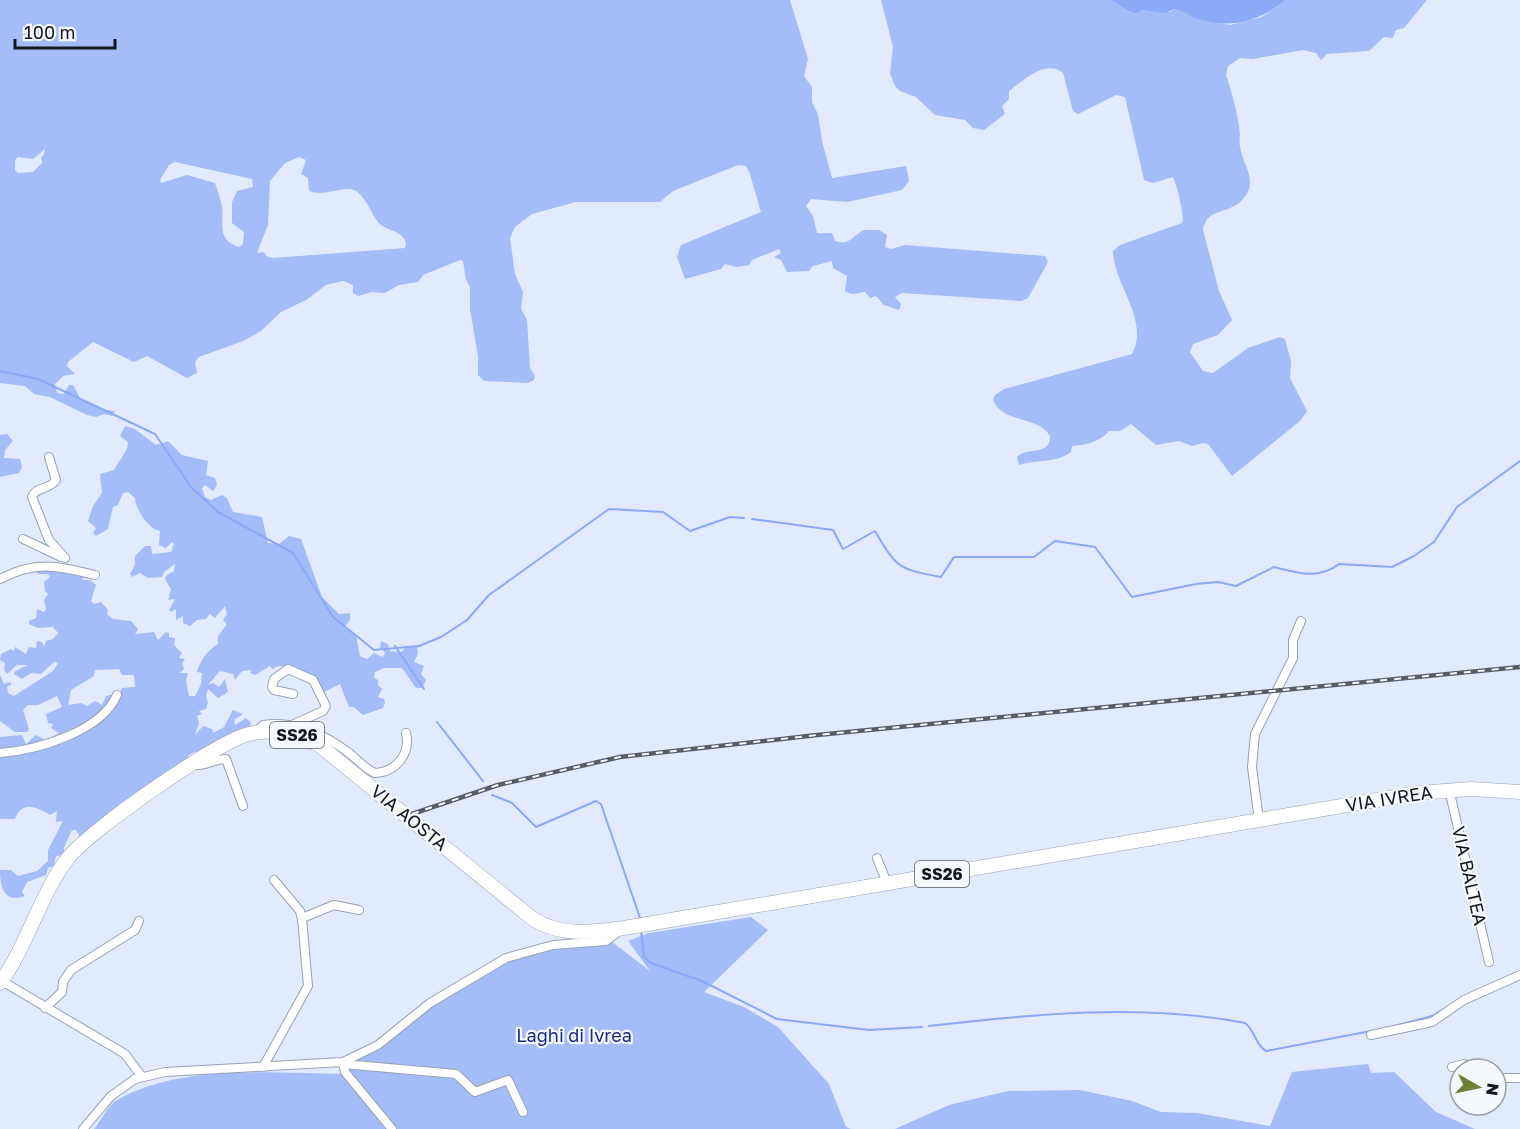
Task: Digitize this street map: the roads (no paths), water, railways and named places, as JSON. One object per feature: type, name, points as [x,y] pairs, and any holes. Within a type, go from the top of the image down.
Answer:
[{"type":"main road","name":"VIA AOSTA","points":[[1,982],[54,881],[75,851],[102,827],[192,765],[231,740],[256,732],[292,734],[319,746],[541,924],[559,930],[580,932],[624,928]]},
{"type":"main road","name":"VIA IVREA","points":[[1259,820],[1449,789],[1520,792]]},
{"type":"main road","name":"SS26","points":[[624,928],[1259,820]]},
{"type":"street","points":[[49,457],[56,480],[52,485],[35,492],[32,497],[49,540],[65,558],[65,566],[61,567]]},
{"type":"street","points":[[23,538],[65,558]]},
{"type":"street","points":[[0,579],[36,566],[61,567],[95,575]]},
{"type":"street","points":[[1259,820],[1252,766],[1255,734],[1293,658],[1293,640],[1301,621]]},
{"type":"street","points":[[1285,631],[1293,640]]},
{"type":"street","points":[[290,726],[323,711],[326,706],[313,680],[288,669],[274,680],[272,687],[274,690],[293,694]]},
{"type":"street","points":[[0,753],[44,744],[92,724],[108,712],[117,695]]},
{"type":"street","points":[[256,732],[263,726],[290,726],[321,735],[375,773],[381,773],[406,755],[408,749],[406,733]]},
{"type":"street","name":"VIA AOSTA","points":[[192,765],[205,766],[226,759],[243,806]]},
{"type":"street","name":"VIA BALTEA","points":[[1449,789],[1489,962]]},
{"type":"street","points":[[878,858],[887,883]]},
{"type":"street","points":[[263,1067],[308,986],[300,911],[274,880]]},
{"type":"street","points":[[302,920],[304,916],[334,905],[358,910]]},
{"type":"street","points":[[45,1008],[65,989],[63,982],[71,969],[135,930],[139,921]]},
{"type":"street","points":[[343,1063],[371,1050],[424,1006],[506,958],[553,945],[606,941],[624,928]]},
{"type":"street","points":[[1371,1035],[1431,1022],[1464,1000],[1520,975]]},
{"type":"street","points":[[1,982],[125,1054],[142,1077]]},
{"type":"street","points":[[343,1063],[345,1072],[392,1129]]},
{"type":"street","points":[[83,1129],[111,1096],[142,1077],[165,1072],[343,1063],[456,1074],[475,1092],[508,1080],[523,1112]]},
{"type":"waterway","points":[[0,371],[38,379],[155,434],[191,487],[218,512],[293,553],[333,617],[374,650],[419,646],[441,637],[467,620],[489,595],[609,509],[663,512],[690,531],[730,517],[744,518]]},
{"type":"waterway","points":[[752,519],[833,530],[843,549],[875,531],[894,560],[900,565],[916,572],[941,577],[954,557],[1034,557],[1055,541],[1095,547],[1132,597],[1196,584],[1218,582],[1236,586],[1274,567],[1308,574],[1324,572],[1339,564],[1392,567],[1414,556],[1434,542],[1457,507],[1520,461]]},
{"type":"waterway","points":[[395,646],[424,689]]},
{"type":"waterway","points":[[437,722],[483,781]]},
{"type":"waterway","points":[[492,795],[512,803],[536,827],[596,801],[601,804],[640,918]]},
{"type":"waterway","points":[[641,930],[644,957],[651,963],[702,981],[777,1019],[869,1030],[922,1027]]},
{"type":"waterway","points":[[1391,1027],[1432,1016],[1442,1010]]},
{"type":"waterway","points":[[929,1026],[1087,1012],[1166,1013],[1245,1023],[1251,1029],[1259,1045],[1266,1051],[1371,1031]]},
{"type":"railway","points":[[412,814],[498,785],[620,757],[817,735],[1520,667]]},
{"type":"park label","name":"Laghi di Ivrea","points":[[574,1036]]}]
